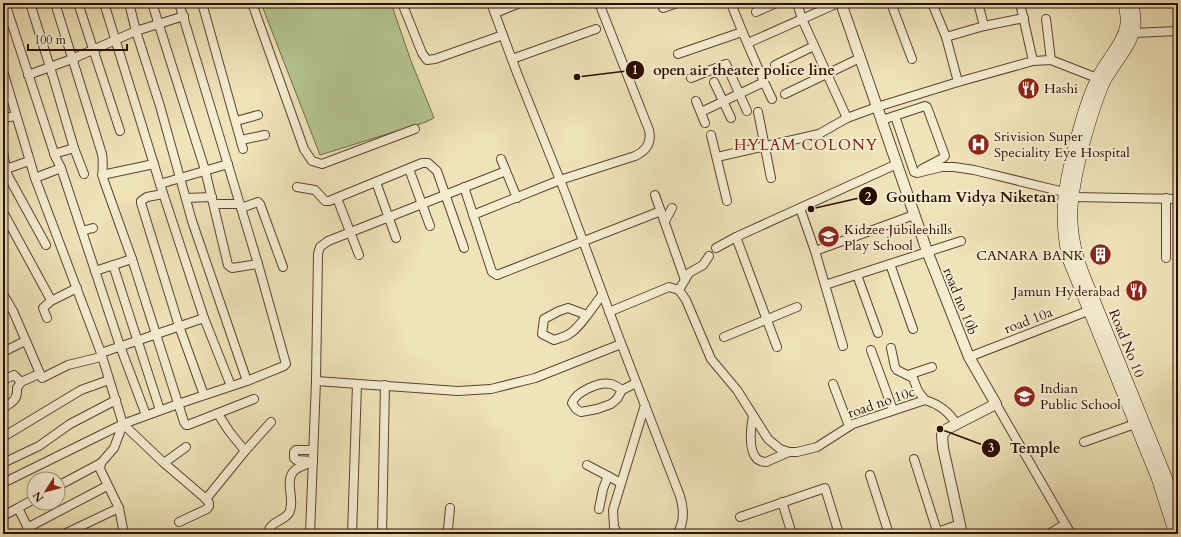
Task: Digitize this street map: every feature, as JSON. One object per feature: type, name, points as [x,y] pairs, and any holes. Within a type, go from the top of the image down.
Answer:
[{"type":"main road","name":"Road No 10","points":[[1124,3],[1126,20],[1125,30],[1097,78],[1084,110],[1066,178],[1072,236],[1076,257],[1092,309],[1157,478],[1176,534]]},
{"type":"main road","name":"Road No 10","points":[[1068,195],[1075,180],[1092,113],[1105,82],[1133,33],[1135,20],[1133,3]]},
{"type":"main road","name":"Road No 10","points":[[1092,309],[1165,474],[1178,511]]},
{"type":"street","points":[[5,3],[54,154],[61,168],[120,346],[146,415]]},
{"type":"street","points":[[30,3],[74,148],[84,174]]},
{"type":"street","points":[[56,3],[102,154],[104,162],[102,175],[132,258],[177,404],[184,422],[186,425],[254,399]]},
{"type":"street","points":[[78,3],[120,131]]},
{"type":"street","points":[[104,3],[160,184],[204,318],[231,386]]},
{"type":"street","points":[[129,3],[136,31],[181,178],[192,221],[247,381]]},
{"type":"street","points":[[152,3],[205,170],[229,266],[232,268],[258,264]]},
{"type":"street","points":[[3,483],[123,424],[177,404],[247,381],[286,364],[258,264],[179,3]]},
{"type":"street","points":[[202,3],[242,145],[265,135]]},
{"type":"street","points":[[252,3],[304,149],[312,161],[322,164],[415,129]]},
{"type":"street","points":[[402,3],[422,53],[427,60],[435,59],[503,35]]},
{"type":"street","points":[[491,3],[560,180],[683,507],[683,519],[677,534]]},
{"type":"street","points":[[495,13],[520,3]]},
{"type":"street","points":[[473,215],[560,180],[635,156],[648,146],[651,138],[649,130],[600,4],[609,3]]},
{"type":"street","points":[[663,8],[677,3]]},
{"type":"street","points":[[731,3],[742,32],[772,99]]},
{"type":"street","points":[[756,12],[776,3]]},
{"type":"street","points":[[797,3],[802,19],[847,118]]},
{"type":"street","points":[[748,43],[838,3]]},
{"type":"street","name":"road no 10b","points":[[841,3],[926,251],[969,357],[996,404]]},
{"type":"street","points":[[891,3],[912,59]]},
{"type":"street","points":[[932,3],[946,37],[958,82]]},
{"type":"street","points":[[978,3],[984,26]]},
{"type":"street","points":[[1020,3],[1033,61]]},
{"type":"street","points":[[28,75],[72,59],[136,31],[184,16]]},
{"type":"street","points":[[946,37],[984,26],[1024,18]]},
{"type":"street","points":[[1046,19],[1052,60]]},
{"type":"street","points":[[512,59],[596,29]]},
{"type":"street","points":[[1133,33],[1178,31]]},
{"type":"street","points":[[678,54],[742,32]]},
{"type":"street","points":[[776,65],[814,46]]},
{"type":"street","points":[[785,94],[860,58]]},
{"type":"street","points":[[717,157],[819,134],[847,118],[877,107],[1033,61],[1052,60],[1097,78]]},
{"type":"street","points":[[691,78],[726,64],[747,111]]},
{"type":"street","points":[[3,71],[29,161],[101,355],[123,424],[209,503],[207,509],[179,522]]},
{"type":"street","points":[[714,82],[731,118]]},
{"type":"street","points":[[701,112],[764,82]]},
{"type":"street","points":[[696,102],[705,123]]},
{"type":"street","points":[[882,120],[925,106],[929,109],[945,156],[924,167],[919,173]]},
{"type":"street","points":[[758,112],[766,146],[771,178]]},
{"type":"street","points":[[236,121],[258,115]]},
{"type":"street","points":[[3,118],[16,116]]},
{"type":"street","points":[[895,116],[914,172],[919,173],[942,167],[954,167],[974,170],[1068,195],[1178,199]]},
{"type":"street","points":[[711,135],[727,201]]},
{"type":"street","points":[[54,154],[74,148]]},
{"type":"street","points":[[3,152],[6,169],[46,245]]},
{"type":"street","points":[[501,159],[517,198]]},
{"type":"street","points":[[6,169],[29,161]]},
{"type":"street","points":[[297,187],[315,190],[326,201],[329,201],[425,163],[431,164],[437,171],[464,248]]},
{"type":"street","points":[[102,175],[154,164]]},
{"type":"street","points":[[160,184],[228,164]]},
{"type":"street","points":[[716,248],[736,237],[897,164]]},
{"type":"street","points":[[35,178],[61,168]]},
{"type":"street","points":[[409,169],[430,226]]},
{"type":"street","points":[[310,534],[316,381],[318,251],[320,247],[328,241],[350,232],[506,171]]},
{"type":"street","points":[[376,182],[396,238]]},
{"type":"street","points":[[464,187],[492,272],[495,275],[661,211]]},
{"type":"street","points":[[164,194],[147,197],[141,203],[179,326],[204,395]]},
{"type":"street","points":[[655,195],[685,280]]},
{"type":"street","points":[[186,198],[240,206],[258,202],[283,267]]},
{"type":"street","points":[[337,198],[359,255]]},
{"type":"street","points":[[1166,198],[1166,258]]},
{"type":"street","points":[[664,221],[672,208]]},
{"type":"street","points":[[800,208],[815,251],[843,346]]},
{"type":"street","points":[[3,212],[52,300]]},
{"type":"street","points":[[815,251],[914,215]]},
{"type":"street","points":[[82,231],[93,228]]},
{"type":"street","points":[[736,237],[777,347]]},
{"type":"street","points":[[824,285],[961,240]]},
{"type":"street","points":[[679,290],[689,273],[703,265],[709,256]]},
{"type":"street","points":[[95,271],[132,258]]},
{"type":"street","points":[[890,264],[913,329]]},
{"type":"street","points":[[113,265],[160,410]]},
{"type":"street","points":[[857,275],[878,333]]},
{"type":"street","points":[[47,318],[43,308],[52,300],[77,288]]},
{"type":"street","points":[[609,312],[669,288],[679,290],[686,300],[711,359],[737,390],[768,439],[780,449],[789,452]]},
{"type":"street","points":[[3,294],[42,378],[68,365],[101,355],[120,346],[204,318]]},
{"type":"street","points":[[587,316],[569,308],[559,311],[544,319],[542,334],[554,340],[568,335],[577,328],[587,316],[602,295]]},
{"type":"street","points":[[724,338],[797,307]]},
{"type":"street","name":"road 10a","points":[[969,357],[1092,309]]},
{"type":"street","points":[[3,352],[25,341]]},
{"type":"street","points":[[316,381],[458,391],[491,389],[535,378],[621,344]]},
{"type":"street","points":[[891,348],[895,367],[902,373],[913,378],[918,391],[925,400]]},
{"type":"street","points":[[871,350],[893,410]]},
{"type":"street","points":[[908,375],[932,367]]},
{"type":"street","points":[[3,408],[16,400],[18,393],[17,388],[21,382],[39,374]]},
{"type":"street","points":[[3,380],[14,375],[21,382]]},
{"type":"street","points":[[3,437],[81,390],[109,380]]},
{"type":"street","points":[[622,390],[610,383],[601,384],[582,392],[574,399],[572,403],[576,409],[581,412],[597,409],[614,402],[622,390],[636,383]]},
{"type":"street","points":[[352,534],[357,384]]},
{"type":"street","points":[[832,384],[849,426]]},
{"type":"street","points":[[382,534],[385,385]]},
{"type":"street","points":[[3,463],[39,446],[70,424],[116,400]]},
{"type":"street","name":"road no 10c","points":[[753,416],[751,435],[754,453],[757,459],[766,462],[789,452],[797,452],[817,447],[849,426],[925,400],[940,406],[953,418],[956,424]]},
{"type":"street","points":[[962,534],[943,448],[942,435],[947,429],[996,404],[1071,534]]},
{"type":"street","points":[[618,534],[614,527],[613,510],[645,405]]},
{"type":"street","points":[[218,414],[245,451]]},
{"type":"street","points":[[206,499],[271,422]]},
{"type":"street","points":[[66,482],[101,463],[114,448],[123,424]]},
{"type":"street","points":[[1084,442],[1135,424]]},
{"type":"street","points":[[164,463],[186,447]]},
{"type":"street","points":[[313,450],[296,450],[293,455],[296,460],[313,461]]},
{"type":"street","points":[[914,459],[936,533],[960,524]]},
{"type":"street","points":[[268,534],[268,530],[271,525],[286,516],[289,512],[291,504],[290,482],[292,474],[297,468],[313,461]]},
{"type":"street","points":[[101,463],[100,469],[119,508],[122,534]]},
{"type":"street","points":[[588,465],[621,483]]},
{"type":"street","points":[[870,475],[889,534]]},
{"type":"street","points":[[599,509],[603,489],[608,476]]},
{"type":"street","points":[[18,508],[29,531],[107,486]]},
{"type":"street","points":[[740,517],[824,488],[839,534]]},
{"type":"street","points":[[782,502],[792,534]]},
{"type":"street","points":[[3,516],[26,504]]},
{"type":"street","points":[[64,534],[119,508]]},
{"type":"street","points":[[444,534],[448,529],[450,508]]},
{"type":"street","points":[[1049,534],[1065,524]]},
{"type":"green space","points":[[261,3],[391,3],[411,61],[434,118],[426,122],[320,155]]},
{"type":"place","name":"open air theater police line","points":[[577,77]]},
{"type":"place","name":"Hashi","points":[[1028,88]]},
{"type":"place","name":"Srivision Super Speciality Eye Hospital","points":[[978,144]]},
{"type":"place","name":"Goutham Vidya Niketan","points":[[811,209]]},
{"type":"place","name":"Kidzee Jubileehills Play School","points":[[829,237]]},
{"type":"place","name":"CANARA BANK","points":[[1100,255]]},
{"type":"place","name":"Jamun Hyderabad","points":[[1136,291]]},
{"type":"place","name":"Indian Public School","points":[[1025,396]]},
{"type":"place","name":"Temple","points":[[940,429]]},
{"type":"district","name":"HYLAM COLONY","points":[[806,145]]}]
